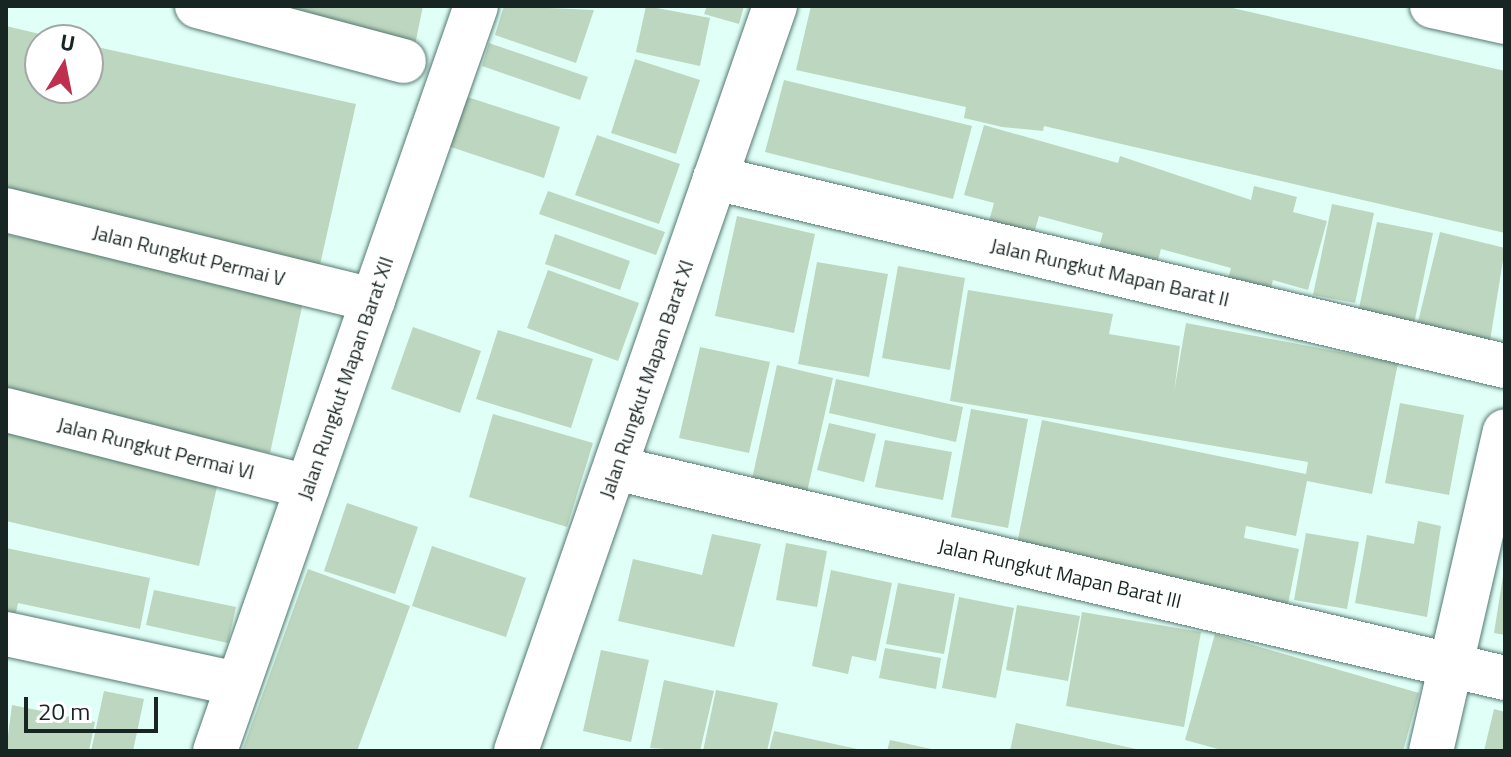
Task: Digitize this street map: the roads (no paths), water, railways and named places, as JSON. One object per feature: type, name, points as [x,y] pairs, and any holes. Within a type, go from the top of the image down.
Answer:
[{"type":"street","points":[[197,6],[404,61]]},
{"type":"street","name":"Jalan Rungkut Mapan Barat XII","points":[[215,751],[476,6]]},
{"type":"street","name":"Jalan Rungkut Mapan Barat XI","points":[[516,751],[775,6]]},
{"type":"street","points":[[1432,6],[1505,22]]},
{"type":"street","name":"Jalan Rungkut Mapan Barat II","points":[[715,178],[1505,366]]},
{"type":"street","name":"Jalan Rungkut Permai V","points":[[6,210],[373,300]]},
{"type":"street","name":"Jalan Rungkut Permai VI","points":[[6,410],[307,487]]},
{"type":"street","points":[[1431,751],[1505,431]]},
{"type":"street","name":"Jalan Rungkut Mapan Barat III","points":[[615,468],[1505,678]]},
{"type":"street","points":[[6,634],[238,684]]}]
